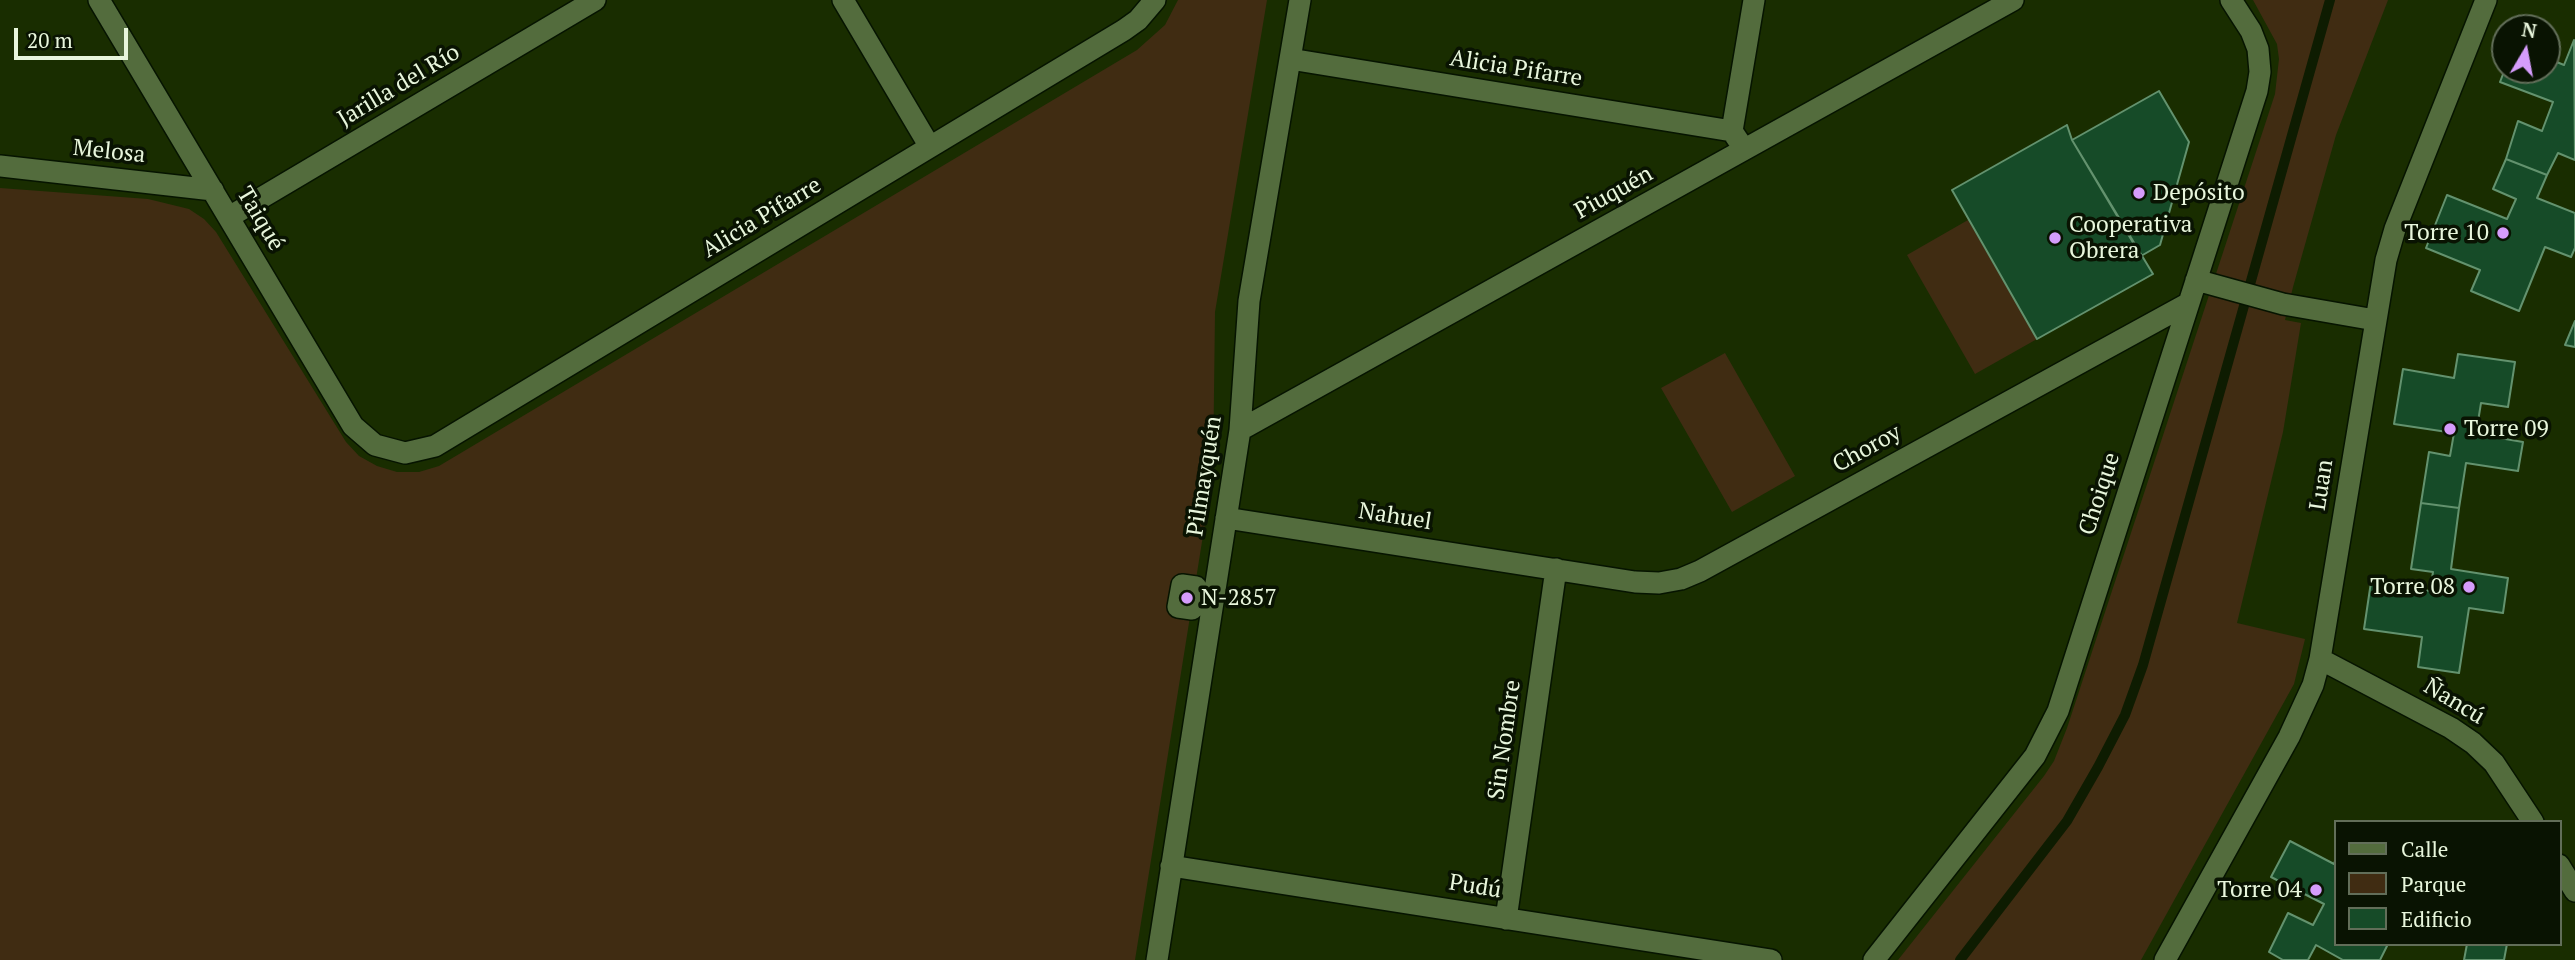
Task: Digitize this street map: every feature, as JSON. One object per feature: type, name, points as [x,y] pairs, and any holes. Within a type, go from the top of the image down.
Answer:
[{"type":"street","name":"Taiqué","points":[[99,0],[353,426],[375,445],[389,451]]},
{"type":"street","name":"Jarilla del Río","points":[[229,217],[595,0]]},
{"type":"street","points":[[843,0],[930,147]]},
{"type":"street","name":"Pilmayquén","points":[[1157,960],[1240,430],[1249,301],[1300,0]]},
{"type":"street","points":[[1744,151],[1732,131],[1754,0]]},
{"type":"street","name":"Piuquén","points":[[1240,430],[2013,0]]},
{"type":"street","name":"Choique","points":[[1874,960],[2035,756],[2058,711],[2257,91],[2260,72],[2258,49],[2231,0]]},
{"type":"street","name":"Luan","points":[[2165,960],[2301,713],[2320,659],[2386,260],[2395,229],[2486,0]]},
{"type":"street","name":"Alicia Pifarre","points":[[389,451],[405,453],[435,446],[1124,30],[1154,3]]},
{"type":"street","name":"Alicia Pifarre","points":[[1290,59],[1732,131]]},
{"type":"street","name":"Melosa","points":[[0,166],[213,190]]},
{"type":"street","points":[[2196,280],[2283,304],[2375,320]]},
{"type":"street","name":"Choroy","points":[[1556,569],[1635,582],[1659,583],[1681,579],[2189,303]]},
{"type":"street","name":"Nahuel","points":[[1226,518],[1556,569]]},
{"type":"street","name":"Sin Nombre","points":[[1506,919],[1556,569]]},
{"type":"street","name":"Ñancú","points":[[2320,659],[2451,728],[2473,743],[2501,773],[2532,820]]},
{"type":"street","name":"Pudú","points":[[1171,866],[1771,960]]},
{"type":"street","points":[[2561,868],[2575,891]]},
{"type":"green space","points":[[1178,0],[1267,0],[1215,312],[1213,473],[1135,960],[0,960],[0,188],[148,199],[189,209],[204,219],[216,232],[346,442],[359,456],[377,466],[397,472],[419,472],[439,466],[1137,50],[1165,25]]},
{"type":"green space","points":[[2253,0],[2388,0],[2336,135],[2285,320],[2301,323],[2283,432],[2237,623],[2305,639],[2294,684],[2141,960],[1898,960],[2044,776],[2054,761],[2067,728],[2275,94],[2279,59],[2277,44]]},
{"type":"green space","points":[[1968,220],[2037,339],[1975,374],[1907,255]]},
{"type":"green space","points":[[1725,353],[1795,476],[1732,512],[1661,388]]},
{"type":"building","points":[[2574,40],[2575,160],[2558,153],[2547,175],[2506,159],[2518,121],[2542,131],[2553,102],[2505,84],[2561,84],[2561,64],[2564,65]]},
{"type":"building","name":"Depósito","points":[[2159,91],[2189,142],[2160,245],[2141,256],[2072,140]]},
{"type":"building","name":"Cooperativa Obrera","points":[[2067,125],[2072,140],[2153,274],[2037,339],[1952,190]]},
{"type":"building","name":"Torre 10","points":[[2506,159],[2547,175],[2537,198],[2575,213],[2575,248],[2571,257],[2545,247],[2519,311],[2471,291],[2480,270],[2426,248],[2447,195],[2507,219],[2516,199],[2493,189]]},
{"type":"building","points":[[2575,321],[2575,347],[2565,345]]},
{"type":"building","name":"Torre 09","points":[[2458,354],[2515,362],[2508,407],[2481,403],[2476,434],[2523,442],[2518,471],[2466,463],[2459,508],[2421,503],[2429,452],[2450,456],[2454,433],[2394,424],[2403,369],[2454,378]]},
{"type":"building","name":"Torre 08","points":[[2421,503],[2459,508],[2451,569],[2508,578],[2503,613],[2469,608],[2459,673],[2418,667],[2422,637],[2364,629],[2371,582],[2430,591],[2433,572],[2411,569]]},
{"type":"building","name":"Torre 04","points":[[2290,841],[2334,864],[2334,946],[2387,946],[2380,960],[2343,960],[2316,945],[2308,960],[2283,960],[2269,952],[2288,913],[2313,925],[2324,904],[2271,877]]},
{"type":"building","points":[[2467,946],[2507,946],[2504,960],[2464,960]]},
{"type":"waterway","points":[[1960,960],[2067,821],[2125,715],[2143,665],[2330,0]]},
{"type":"place","name":"Depósito","points":[[2139,193]]},
{"type":"place","name":"Torre 10","points":[[2503,233]]},
{"type":"place","name":"Cooperativa Obrera","points":[[2055,238]]},
{"type":"place","name":"Torre 09","points":[[2450,429]]},
{"type":"place","name":"Torre 08","points":[[2469,587]]},
{"type":"place","name":"N-2857","points":[[1187,598]]},
{"type":"place","name":"Torre 04","points":[[2316,890]]}]
